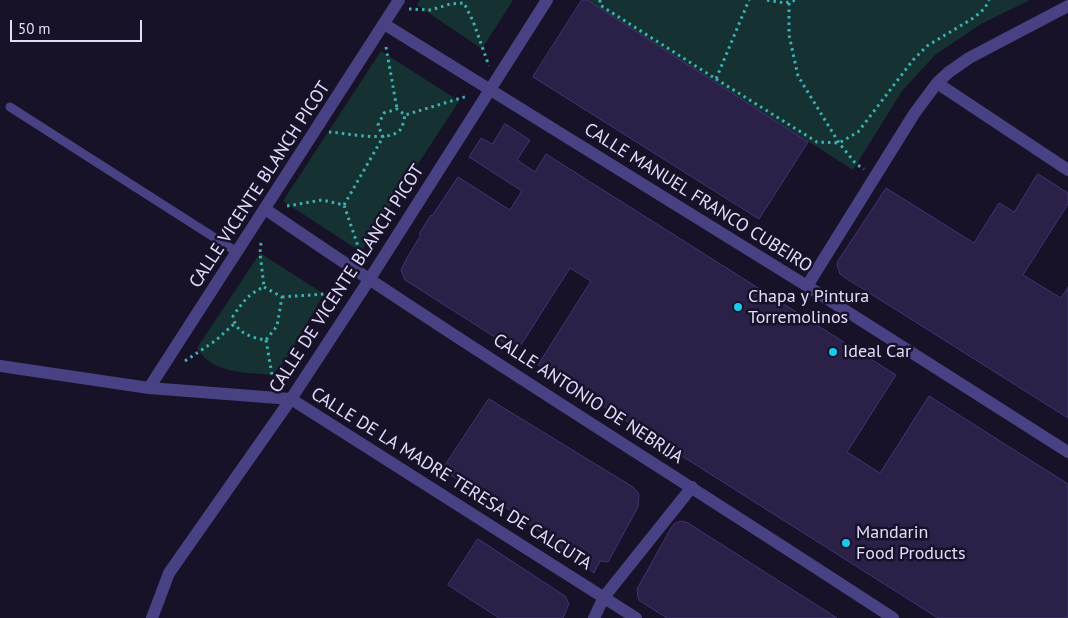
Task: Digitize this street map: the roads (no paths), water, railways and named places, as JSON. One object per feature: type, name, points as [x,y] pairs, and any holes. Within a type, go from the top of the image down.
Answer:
[{"type":"street","name":"CALLE DE VICENTE BLANCH PICOT","points":[[152,618],[169,573],[291,399],[547,0]]},
{"type":"street","name":"CALLE VICENTE BLANCH PICOT","points":[[149,388],[397,4]]},
{"type":"street","points":[[807,286],[914,114],[936,83],[969,58],[1068,6]]},
{"type":"street","name":"CALLE MANUEL FRANCO CUBEIRO","points":[[384,24],[492,86],[1068,452]]},
{"type":"street","points":[[936,83],[1068,170]]},
{"type":"street","name":"CALLE ANTONIO DE NEBRIJA","points":[[264,210],[369,280],[893,618]]},
{"type":"street","name":"CALLE DE LA MADRE TERESA DE CALCUTA","points":[[0,366],[149,388],[291,399],[636,618]]},
{"type":"street","points":[[594,618],[604,597],[692,487]]},
{"type":"lane","points":[[10,106],[237,252]]},
{"type":"place","name":"Chapa y Pintura Torremolinos","points":[[738,307]]},
{"type":"place","name":"Ideal Car","points":[[833,352]]},
{"type":"place","name":"Mandarin Food Products","points":[[846,543]]}]
